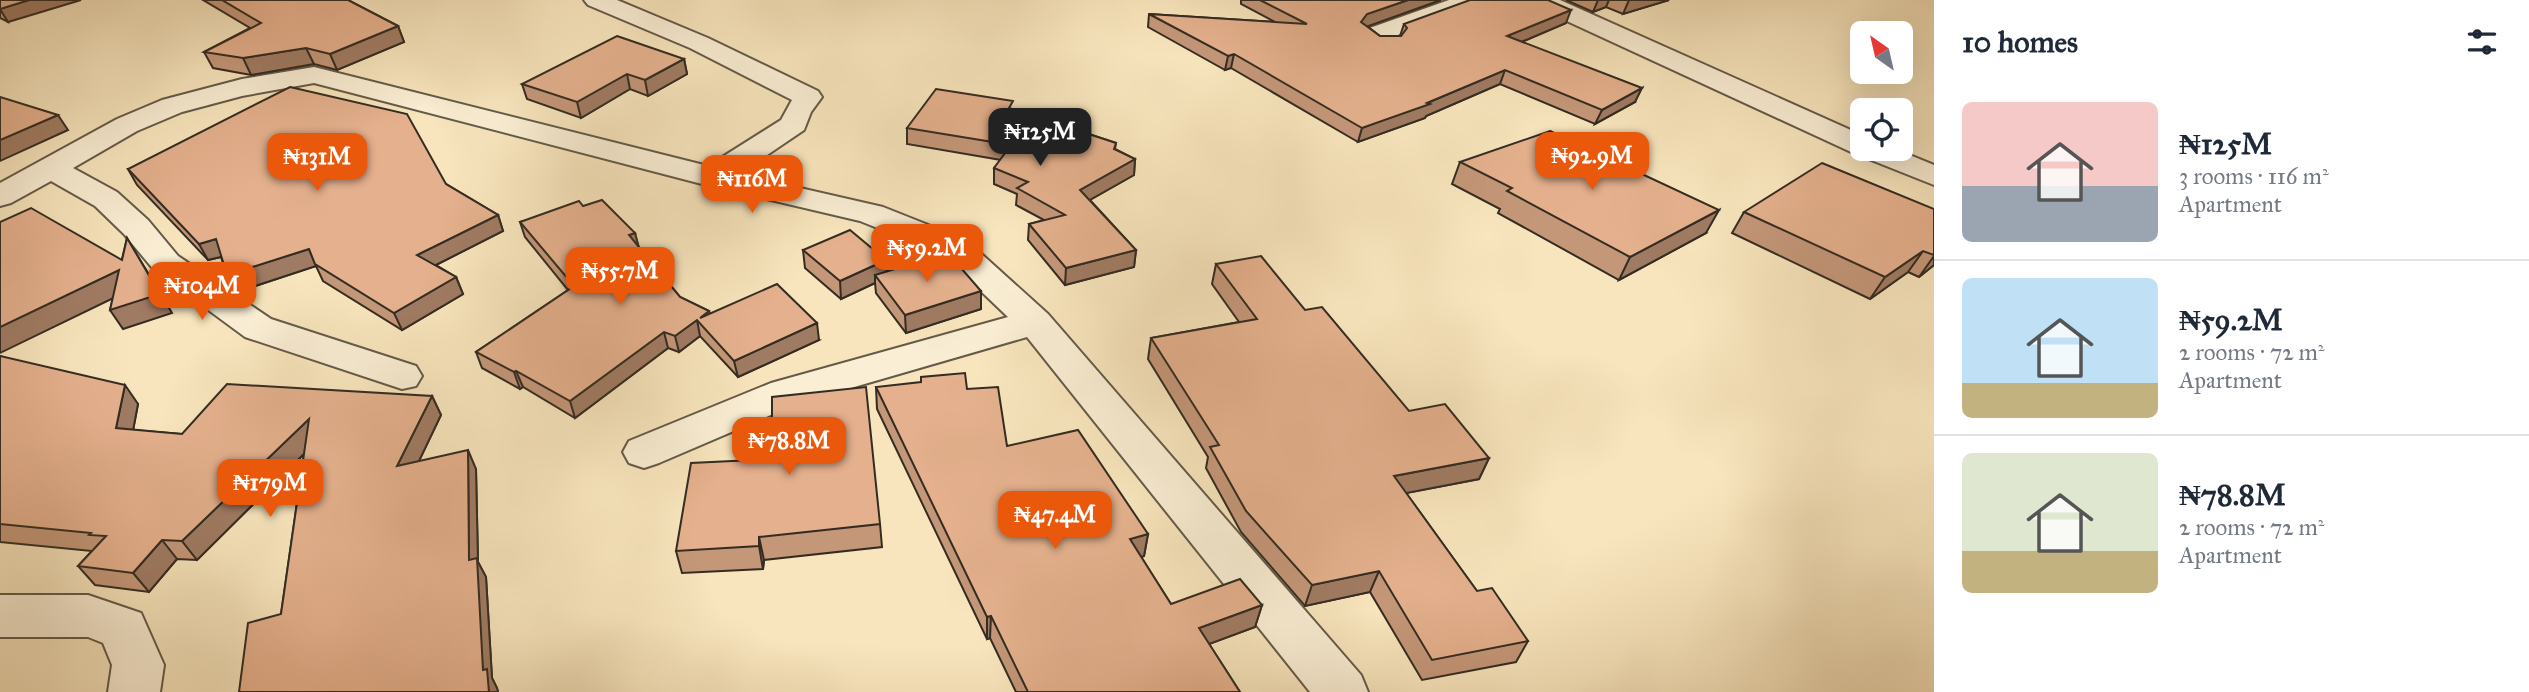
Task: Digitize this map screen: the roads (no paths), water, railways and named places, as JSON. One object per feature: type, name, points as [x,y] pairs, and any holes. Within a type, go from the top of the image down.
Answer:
[{"type":"street","points":[[597,0],[699,43],[808,97],[797,111],[794,124],[713,177]]},
{"type":"street","points":[[1388,42],[1373,35],[1472,0]]},
{"type":"street","points":[[1541,0],[1850,141]]},
{"type":"street","points":[[0,196],[128,125],[185,103],[251,85],[314,75],[713,177],[871,214],[954,247],[1035,322],[1342,692]]},
{"type":"street","points":[[1898,161],[1934,176]]},
{"type":"street","points":[[52,169],[106,199],[166,263],[258,328],[402,376]]},
{"type":"street","points":[[644,452],[786,393],[1035,322]]},
{"type":"street","points":[[0,616],[88,617],[124,628],[138,665],[134,692]]}]
